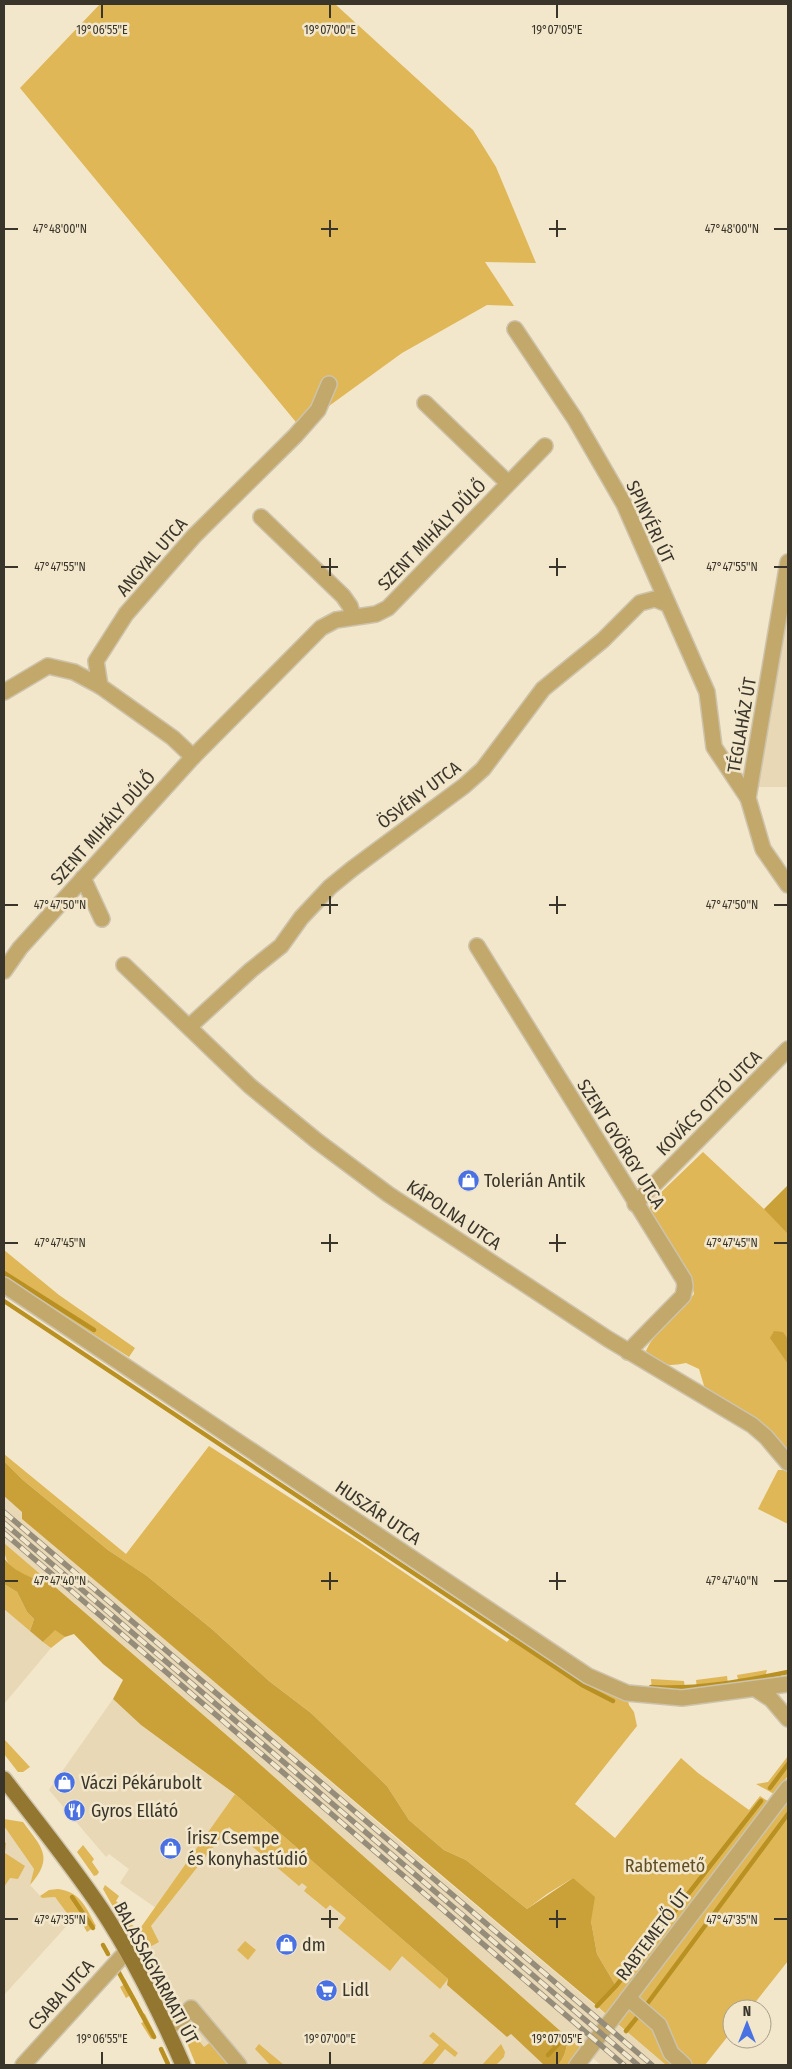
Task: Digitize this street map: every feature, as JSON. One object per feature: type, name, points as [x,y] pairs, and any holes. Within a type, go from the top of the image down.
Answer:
[{"type":"main road","name":"BALASSAGYARMATI ÚT","points":[[4,1780],[79,1877],[127,1952],[167,2028],[183,2065]]},
{"type":"street","name":"SPINYÉRI ÚT","points":[[515,328],[575,419],[624,504],[707,692],[714,748],[748,798]]},
{"type":"street","name":"ANGYAL UTCA","points":[[100,686],[96,661],[126,614],[194,536],[296,436],[318,410],[329,384]]},
{"type":"street","name":"SZENT MIHÁLY DŰLŐ","points":[[425,402],[508,483]]},
{"type":"street","name":"SZENT MIHÁLY DŰLŐ","points":[[4,971],[20,948],[193,757],[321,628],[336,620],[376,614],[388,608],[545,446]]},
{"type":"street","points":[[261,517],[343,596],[350,606],[353,616]]},
{"type":"street","name":"TÉGLAHÁZ ÚT","points":[[788,562],[748,798],[763,850],[788,885]]},
{"type":"street","name":"ÖSVÉNY UTCA","points":[[190,1026],[251,970],[281,946],[300,918],[330,887],[464,786],[483,769],[543,688],[602,640],[640,603],[655,599],[667,604]]},
{"type":"street","points":[[4,692],[48,666],[74,672],[100,686],[173,738],[193,757]]},
{"type":"street","points":[[82,878],[102,919]]},
{"type":"street","name":"SZENT GYÖRGY UTCA","points":[[477,946],[684,1280],[685,1286],[682,1296],[628,1352]]},
{"type":"street","name":"KÁPOLNA UTCA","points":[[124,965],[190,1026],[250,1086],[317,1141],[381,1189],[628,1352],[752,1425],[766,1437],[788,1463]]},
{"type":"street","name":"KOVÁCS OTTÓ UTCA","points":[[636,1204],[788,1049]]},
{"type":"street","name":"HUSZÁR UTCA","points":[[4,1286],[588,1676],[627,1693],[652,1697],[682,1698],[756,1690],[788,1684]]},
{"type":"street","points":[[756,1690],[771,1699],[788,1719]]},
{"type":"street","name":"RABTEMETŐ ÚT","points":[[577,2065],[788,1788]]},
{"type":"street","name":"CSABA UTCA","points":[[23,2065],[127,1952]]},
{"type":"street","points":[[628,1998],[659,2025],[671,2053],[684,2065]]},
{"type":"street","points":[[167,2028],[182,2019],[191,2008],[239,2065]]},
{"type":"shaded area","points":[[788,594],[788,787],[751,787]]},
{"type":"shaded area","points":[[788,1185],[788,1234],[764,1209]]},
{"type":"shaded area","points":[[774,1331],[783,1332],[788,1339],[788,1364],[770,1338]]},
{"type":"shaded area","points":[[4,1461],[23,1480],[108,1550],[147,1576],[213,1630],[269,1681],[311,1713],[387,1786],[409,1820],[444,1850],[466,1860],[527,1909],[573,1878],[595,1897],[591,1921],[597,1954],[616,1986],[597,2006],[22,1519],[22,1512],[4,1496]]},
{"type":"shaded area","points":[[4,1496],[23,1512],[22,1519],[163,1637],[403,1844],[666,2065],[601,2065],[566,2036],[245,1751],[4,1543]]},
{"type":"shaded area","points":[[4,1558],[20,1572],[33,1578],[39,1573],[245,1751],[566,2036],[565,2052],[558,2065],[544,2065],[511,2034],[507,2037],[447,1985],[448,1979],[235,1794],[141,1725],[113,1699],[123,1680],[103,1664],[74,1634],[65,1637],[55,1630],[43,1642],[30,1631],[34,1619],[27,1612],[17,1592],[4,1584]]},
{"type":"shaded area","points":[[4,1608],[51,1648],[4,1704]]},
{"type":"shaded area","points":[[113,1699],[141,1725],[235,1794],[156,1908],[120,1883],[129,1869],[109,1854],[106,1857],[49,1790]]},
{"type":"shaded area","points":[[239,1798],[540,2059],[544,2065],[200,2065],[181,2019],[139,1938]]},
{"type":"shaded area","points":[[4,1826],[34,1869],[30,1885],[42,1898],[55,1897],[72,1920],[4,1995]]},
{"type":"green space","points":[[100,4],[335,4],[473,130],[496,167],[536,263],[485,262],[514,306],[487,305],[402,353],[300,427],[20,88]]},
{"type":"green space","points":[[703,1152],[764,1209],[788,1218],[788,1452],[705,1389],[699,1369],[686,1363],[663,1364],[655,1360],[646,1351],[656,1335],[694,1294],[691,1279],[649,1212],[652,1201]]},
{"type":"green space","points":[[4,1250],[59,1295],[135,1348],[129,1357],[4,1277]]},
{"type":"green space","name":"Rabtemető","points":[[209,1446],[359,1542],[507,1642],[518,1630],[628,1701],[634,1712],[637,1726],[575,1804],[615,1838],[681,1758],[698,1773],[749,1810],[760,1796],[769,1802],[606,2014],[597,2006],[616,1986],[597,1954],[591,1921],[573,1878],[527,1909],[466,1860],[444,1850],[409,1820],[387,1786],[311,1713],[269,1681],[213,1630],[147,1576],[108,1550],[23,1480],[4,1461],[4,1454],[126,1554]]},
{"type":"green space","points":[[778,1470],[785,1470],[788,1473],[788,1524],[758,1509]]},
{"type":"green space","points":[[4,1543],[39,1573],[33,1578],[11,1566],[4,1551]]},
{"type":"green space","points":[[4,1584],[17,1592],[27,1612],[34,1619],[30,1631],[4,1609]]},
{"type":"green space","points":[[55,1629],[65,1637],[51,1648],[43,1642]]},
{"type":"green space","points":[[767,1670],[764,1680],[739,1683],[737,1675]]},
{"type":"green space","points":[[727,1676],[728,1685],[697,1689],[696,1680]]},
{"type":"green space","points":[[651,1679],[684,1681],[685,1690],[652,1690]]},
{"type":"green space","points":[[4,1739],[30,1767],[23,1772],[18,1772],[4,1754]]},
{"type":"green space","points":[[788,1756],[788,1776],[774,1794],[756,1784],[768,1782]]},
{"type":"green space","points":[[788,1787],[788,1961],[758,1999],[722,1999],[722,2044],[705,2065],[666,2065],[612,2019]]},
{"type":"green space","points":[[235,1794],[448,1979],[440,1989],[402,1956],[390,1971],[338,1928],[346,1918],[330,1905],[326,1909],[304,1891],[307,1887],[302,1883],[299,1886],[229,1827],[151,1926],[159,1942],[146,1949],[176,2010],[172,2012],[126,1924],[127,1921],[139,1930]]},
{"type":"green space","points":[[4,1819],[23,1822],[43,1852],[42,1867],[30,1885],[34,1869],[4,1826]]},
{"type":"green space","points":[[4,1842],[6,1843],[5,1853],[25,1866],[18,1879],[10,1878],[4,1887]]},
{"type":"green space","points":[[83,1845],[94,1859],[92,1862],[99,1872],[97,1875],[94,1876],[77,1852]]},
{"type":"green space","points":[[105,1885],[119,1896],[116,1901],[123,1907],[120,1912],[116,1912],[103,1889]]},
{"type":"green space","points":[[58,1889],[77,1897],[86,1907],[96,1926],[87,1932],[77,1915],[72,1920],[55,1897],[42,1898],[40,1896],[49,1890]]},
{"type":"green space","points":[[245,1941],[256,1950],[248,1960],[237,1950]]},
{"type":"green space","points":[[120,1976],[125,1979],[139,2004],[137,2005],[131,1995],[126,1998],[120,1987],[125,1984]]},
{"type":"green space","points":[[142,2013],[145,2014],[156,2036],[151,2039],[141,2023],[146,2021]]},
{"type":"green space","points":[[184,2022],[204,2047],[212,2041],[234,2065],[196,2065],[180,2026]]},
{"type":"green space","points":[[433,2032],[458,2053],[455,2057],[445,2049],[432,2065],[421,2065],[439,2045],[429,2036]]},
{"type":"green space","points":[[566,2036],[581,2048],[568,2065],[558,2065],[565,2052]]},
{"type":"green space","points":[[259,2044],[284,2065],[270,2065],[255,2049]]},
{"type":"green space","points":[[501,2044],[505,2052],[504,2057],[496,2065],[482,2065]]},
{"type":"waterway","points":[[4,1273],[94,1330]]},
{"type":"waterway","points":[[4,1301],[582,1685],[613,1701]]},
{"type":"waterway","points":[[651,1687],[703,1686],[788,1672]]},
{"type":"waterway","points":[[770,1788],[788,1764]]},
{"type":"waterway","points":[[597,2006],[616,1986],[761,1801]]},
{"type":"waterway","points":[[647,2004],[788,1814]]},
{"type":"waterway","points":[[72,1897],[93,1928]]},
{"type":"waterway","points":[[103,1945],[108,1954]]},
{"type":"waterway","points":[[117,1969],[154,2037]]},
{"type":"waterway","points":[[626,2031],[639,2015]]},
{"type":"waterway","points":[[548,2055],[566,2036]]},
{"type":"waterway","points":[[161,2049],[168,2064]]},
{"type":"railway","points":[[4,1512],[652,2065]]},
{"type":"railway","points":[[4,1523],[638,2065]]},
{"type":"railway","points":[[4,1533],[624,2065]]},
{"type":"place","name":"Tolerián Antik","points":[[468,1181]]},
{"type":"place","name":"Váczi Pékárubolt","points":[[65,1783]]},
{"type":"place","name":"Gyros Ellátó","points":[[75,1811]]},
{"type":"place","name":"Írisz Csempe és konyhastúdió","points":[[171,1848]]},
{"type":"place","name":"dm","points":[[286,1945]]},
{"type":"place","name":"Lidl","points":[[326,1990]]}]
